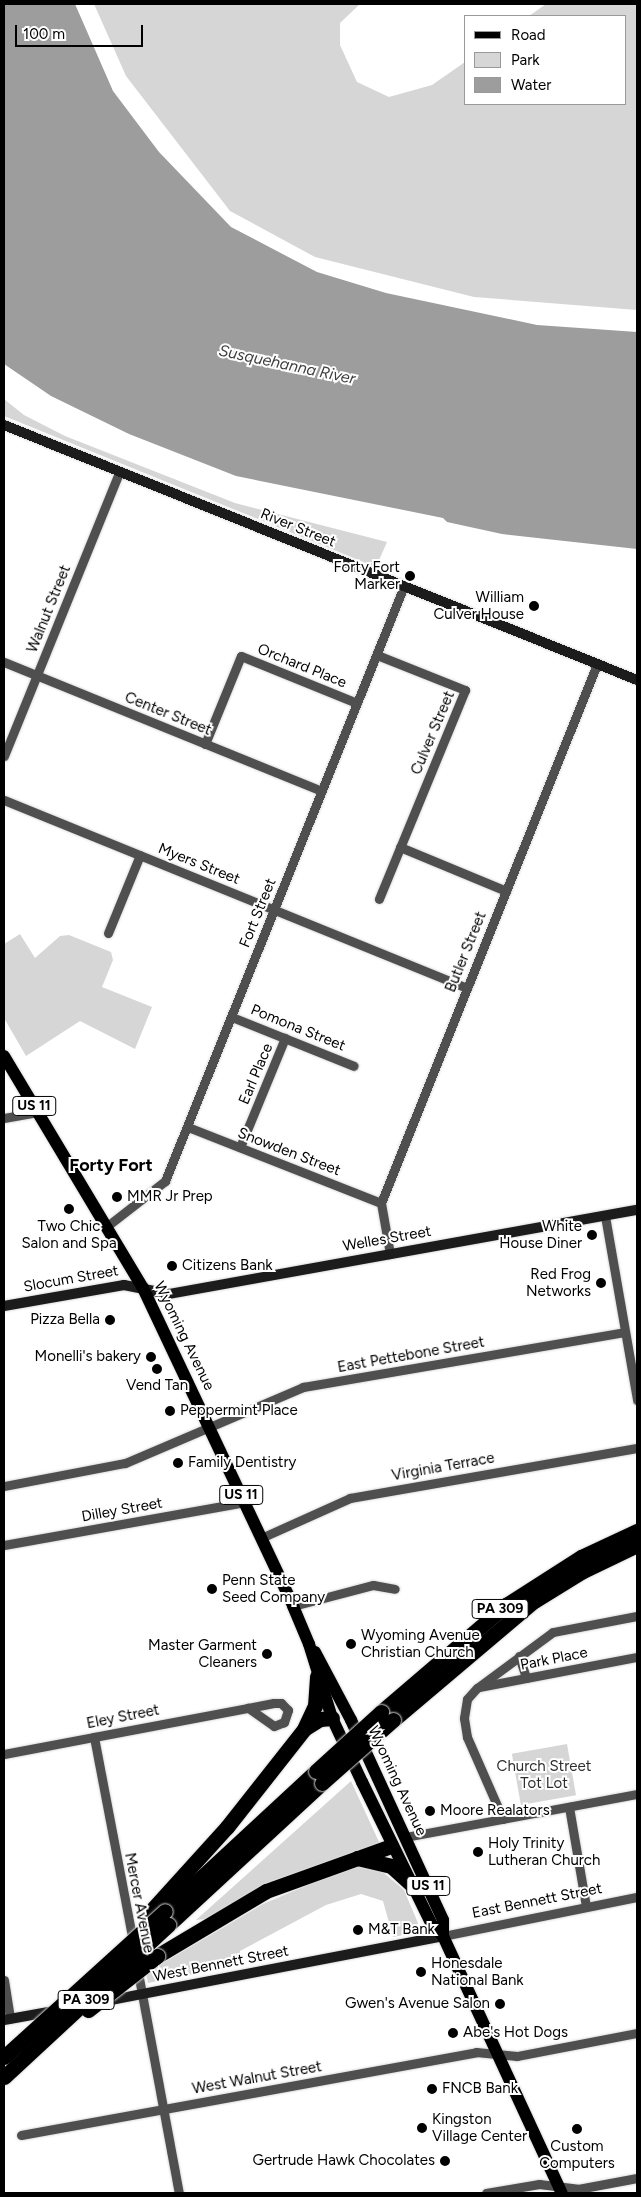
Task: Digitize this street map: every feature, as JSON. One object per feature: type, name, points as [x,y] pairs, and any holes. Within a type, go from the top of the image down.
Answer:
[{"type":"highway","name":"PA 309","points":[[4,2077],[167,1918],[506,1605],[580,1557],[637,1531]]},
{"type":"highway","name":"PA 309","points":[[387,1716],[534,1600],[583,1571],[637,1545]]},
{"type":"highway","points":[[4,2057],[149,1913],[227,1827],[304,1729],[315,1706],[317,1676]]},
{"type":"highway","points":[[304,1729],[315,1721],[332,1718]]},
{"type":"highway","points":[[4,2077],[156,1956],[260,1894],[353,1858],[391,1846]]},
{"type":"highway","points":[[353,1858],[386,1864],[413,1886]]},
{"type":"highway","name":"PA 309","points":[[4,2057],[167,1918]]},
{"type":"main road","name":"Wyoming Avenue","points":[[4,1056],[143,1288],[293,1606],[309,1644],[317,1676],[332,1718],[391,1846],[432,1925],[443,1936],[560,2190]]},
{"type":"main road","name":"Wyoming Avenue","points":[[309,1644],[327,1671],[351,1720],[444,1920],[443,1936]]},
{"type":"main road","points":[[332,1718],[351,1720]]},
{"type":"main road","points":[[391,1846],[405,1837]]},
{"type":"street","name":"River Street","points":[[4,425],[637,680]]},
{"type":"street","name":"Walnut Street","points":[[4,756],[119,472]]},
{"type":"street","name":"Fort Street","points":[[106,1227],[165,1181],[404,586]]},
{"type":"street","name":"Culver Street","points":[[377,655],[466,690],[379,899]]},
{"type":"street","name":"Orchard Place","points":[[205,744],[241,656],[357,703]]},
{"type":"street","name":"Center Street","points":[[4,662],[321,791]]},
{"type":"street","name":"Butler Street","points":[[381,1203],[598,664]]},
{"type":"street","name":"Myers Street","points":[[4,800],[466,988]]},
{"type":"street","points":[[400,847],[506,891]]},
{"type":"street","points":[[108,933],[140,855]]},
{"type":"street","name":"Pomona Street","points":[[232,1017],[354,1066]]},
{"type":"street","name":"Earl Place","points":[[240,1147],[286,1038]]},
{"type":"street","points":[[4,1118],[37,1112]]},
{"type":"street","name":"Snowden Street","points":[[188,1127],[381,1203]]},
{"type":"street","points":[[381,1203],[390,1254]]},
{"type":"street","name":"Welles Street","points":[[143,1288],[169,1294],[637,1210]]},
{"type":"street","points":[[605,1216],[637,1400]]},
{"type":"street","name":"Slocum Street","points":[[4,1306],[124,1284],[143,1288]]},
{"type":"street","name":"East Pettebone Street","points":[[4,1486],[125,1463],[210,1429],[303,1387],[624,1332]]},
{"type":"street","name":"Virginia Terrace","points":[[261,1538],[358,1496],[637,1448]]},
{"type":"street","name":"Dilley Street","points":[[4,1546],[245,1502]]},
{"type":"street","points":[[293,1606],[373,1585],[395,1589]]},
{"type":"street","points":[[503,1819],[467,1737],[464,1718],[467,1699],[477,1688],[553,1632],[637,1616]]},
{"type":"street","points":[[519,1656],[526,1678]]},
{"type":"street","name":"Park Place","points":[[477,1688],[637,1658]]},
{"type":"street","name":"Eley Street","points":[[4,1754],[248,1708]]},
{"type":"street","name":"Mercer Avenue","points":[[94,1737],[179,2193]]},
{"type":"street","points":[[405,1837],[637,1794]]},
{"type":"street","points":[[569,1807],[586,1906]]},
{"type":"street","name":"East Bennett Street","points":[[443,1936],[637,1897]]},
{"type":"street","name":"West Bennett Street","points":[[7,2019],[443,1936]]},
{"type":"street","points":[[4,1980],[7,2019]]},
{"type":"street","name":"West Walnut Street","points":[[21,2135],[478,2052],[517,2056],[637,2033]]},
{"type":"street","points":[[486,2193],[539,2184],[560,2190],[578,2189],[637,2178]]},
{"type":"green space","points":[[94,4],[360,4],[340,23],[340,45],[357,82],[389,97],[432,85],[463,63],[463,105],[626,105],[626,15],[530,15],[546,4],[637,4],[637,310],[474,297],[315,257],[230,211],[126,76]]},
{"type":"green space","points":[[4,399],[24,415],[65,436],[235,503],[387,542],[376,567],[4,416]]},
{"type":"green space","points":[[20,934],[35,958],[60,936],[69,935],[111,952],[113,960],[102,987],[152,1007],[135,1049],[80,1021],[26,1056],[4,1018],[4,944]]},
{"type":"green space","name":"Church Street Tot Lot","points":[[567,1744],[576,1795],[521,1805],[512,1754]]},
{"type":"green space","points":[[351,1781],[380,1844],[282,1878],[205,1919],[196,1920]]},
{"type":"green space","points":[[366,1865],[379,1869],[404,1890],[418,1923],[414,1933],[393,1937],[383,1901],[361,1894],[326,1905],[240,1951],[241,1965],[148,1983],[146,1973],[263,1904],[348,1868]]},
{"type":"water","name":"Susquehanna River","points":[[4,4],[75,4],[113,91],[159,152],[231,227],[317,272],[386,293],[537,325],[637,332],[637,549],[502,534],[447,522],[443,518],[236,476],[129,434],[51,396],[4,364]]},
{"type":"place","name":"Forty Fort Marker","points":[[410,576]]},
{"type":"place","name":"William Culver House","points":[[534,606]]},
{"type":"place","name":"MMR Jr Prep","points":[[117,1197]]},
{"type":"place","name":"Two Chic Salon and Spa","points":[[69,1209]]},
{"type":"place","name":"White House Diner","points":[[592,1235]]},
{"type":"place","name":"Citizens Bank","points":[[172,1266]]},
{"type":"place","name":"Red Frog Networks","points":[[601,1283]]},
{"type":"place","name":"Pizza Bella","points":[[110,1320]]},
{"type":"place","name":"Monelli's bakery","points":[[151,1357]]},
{"type":"place","name":"Vend Tan","points":[[157,1369]]},
{"type":"place","name":"Peppermint Place","points":[[170,1411]]},
{"type":"place","name":"Family Dentistry","points":[[178,1463]]},
{"type":"place","name":"Penn State Seed Company","points":[[212,1589]]},
{"type":"place","name":"Wyoming Avenue Christian Church","points":[[351,1644]]},
{"type":"place","name":"Master Garment Cleaners","points":[[267,1654]]},
{"type":"place","name":"Moore Realators","points":[[430,1811]]},
{"type":"place","name":"Holy Trinity Lutheran Church","points":[[478,1852]]},
{"type":"place","name":"M&T Bank","points":[[358,1930]]},
{"type":"place","name":"Honesdale National Bank","points":[[421,1972]]},
{"type":"place","name":"Gwen's Avenue Salon","points":[[500,2004]]},
{"type":"place","name":"Abe's Hot Dogs","points":[[453,2033]]},
{"type":"place","name":"FNCB Bank","points":[[432,2089]]},
{"type":"place","name":"Kingston Village Center","points":[[422,2128]]},
{"type":"place","name":"Custom Computers","points":[[577,2129]]},
{"type":"place","name":"Gertrude Hawk Chocolates","points":[[445,2161]]},
{"type":"district","name":"Forty Fort","points":[[111,1165]]}]
